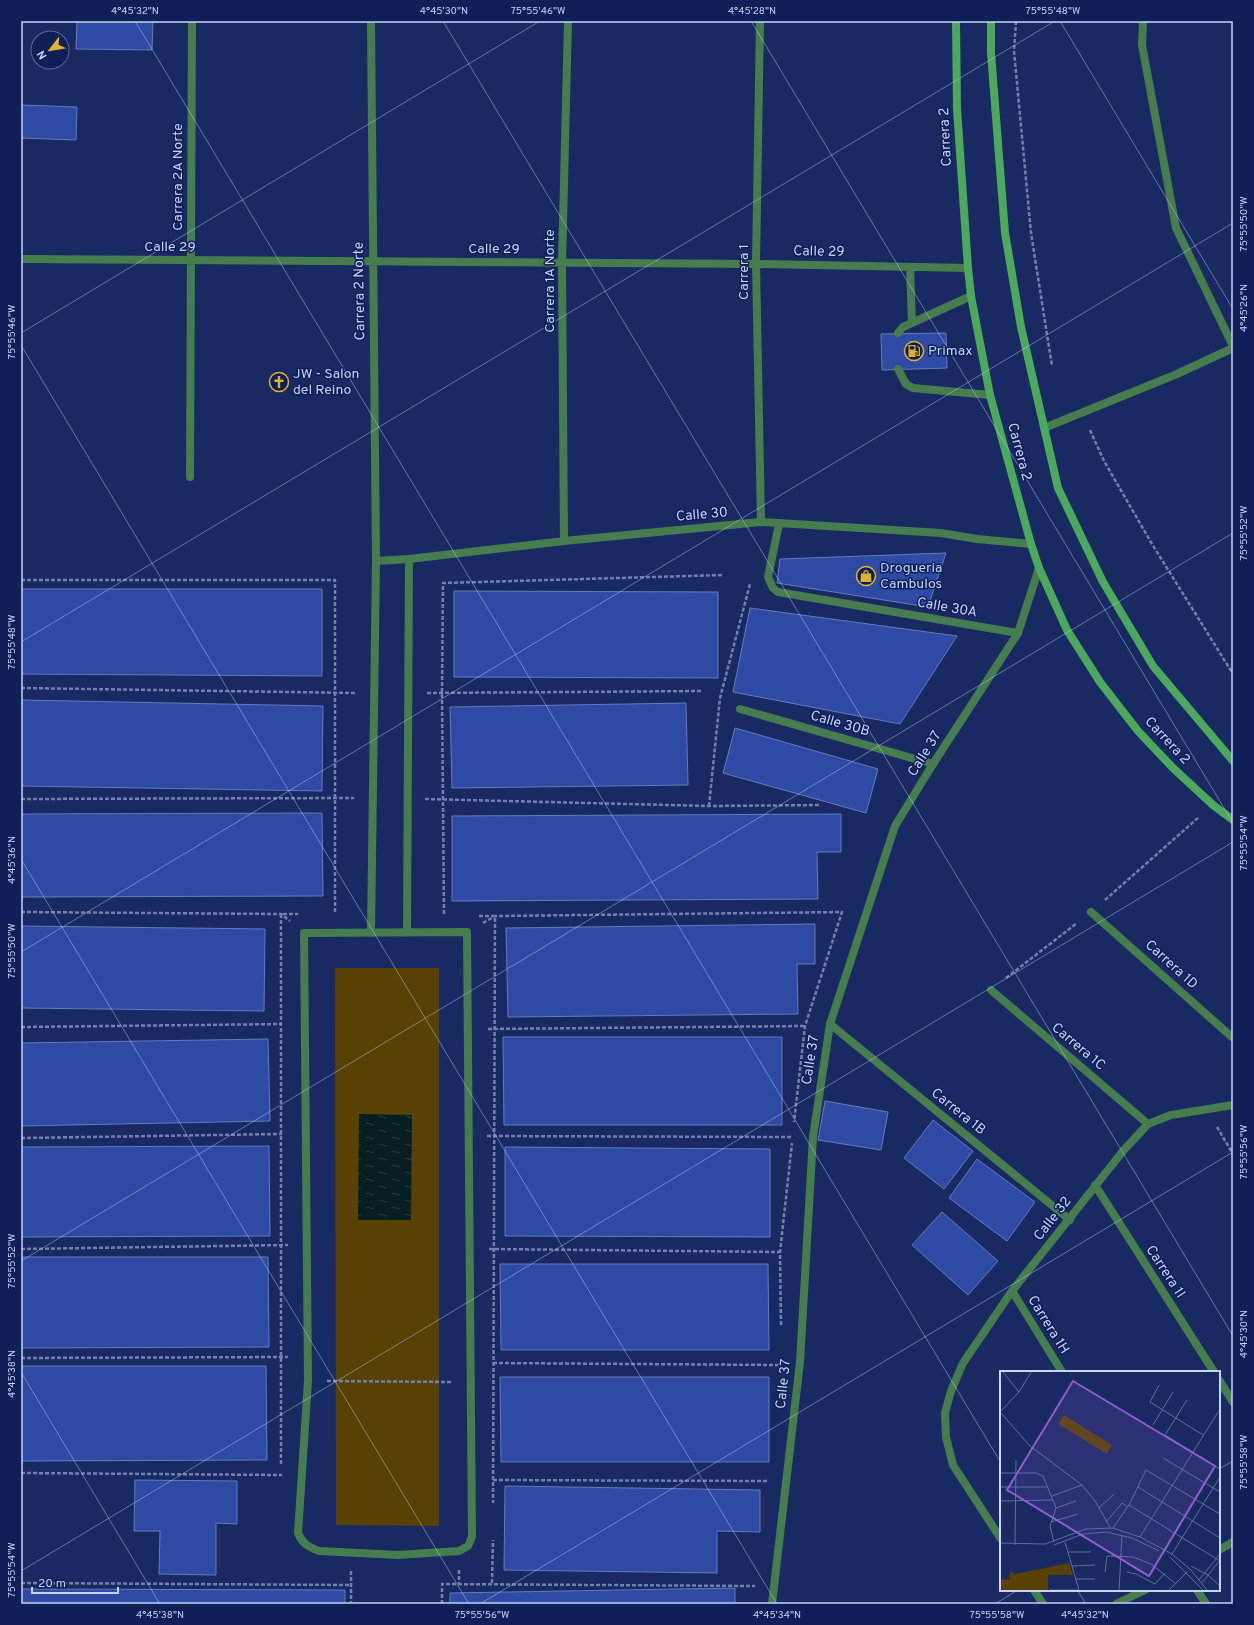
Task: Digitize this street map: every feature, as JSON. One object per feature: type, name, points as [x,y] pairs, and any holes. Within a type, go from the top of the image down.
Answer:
[{"type":"main road","name":"Carrera 2","points":[[956,21],[957,109],[971,296],[990,394],[1039,568],[1067,630],[1100,682],[1138,731],[1173,768],[1213,805],[1233,820]]},
{"type":"main road","name":"Carrera 2","points":[[990,21],[1004,233],[1021,328],[1058,488],[1103,582],[1153,666],[1233,762]]},
{"type":"street","name":"Carrera 2A Norte","points":[[190,477],[192,21]]},
{"type":"street","name":"Carrera 2 Norte","points":[[371,932],[376,560],[372,21]]},
{"type":"street","name":"Carrera 1A Norte","points":[[564,541],[562,263],[568,21]]},
{"type":"street","name":"Carrera 1","points":[[760,21],[756,264],[761,522]]},
{"type":"street","points":[[1044,428],[1177,374],[1233,347],[1176,228],[1142,45],[1143,21]]},
{"type":"street","name":"Calle 29","points":[[21,259],[756,264],[968,268]]},
{"type":"street","points":[[910,267],[912,323]]},
{"type":"street","points":[[898,333],[903,327],[971,296]]},
{"type":"street","points":[[898,369],[906,384],[913,388],[990,394]]},
{"type":"street","name":"Calle 30","points":[[376,560],[409,560],[564,541],[761,522],[941,533],[977,539],[1031,544]]},
{"type":"street","name":"Calle 30A","points":[[779,524],[768,577],[778,592],[1018,633]]},
{"type":"street","points":[[407,932],[409,560]]},
{"type":"street","name":"Calle 37","points":[[772,1604],[800,1362],[813,1137],[830,1024],[895,826],[933,764],[1018,633],[1039,568]]},
{"type":"street","name":"Calle 30B","points":[[740,709],[933,764]]},
{"type":"street","name":"Carrera 1D","points":[[1091,912],[1233,1038]]},
{"type":"street","points":[[467,932],[472,1537],[468,1546],[459,1551],[398,1555],[318,1551],[308,1547],[301,1540],[298,1533],[308,1381],[304,933],[467,932]]},
{"type":"street","name":"Carrera 1C","points":[[991,990],[1148,1124]]},
{"type":"street","name":"Carrera 1B","points":[[830,1024],[1070,1220]]},
{"type":"street","name":"Calle 32","points":[[1000,1537],[954,1465],[946,1437],[945,1413],[951,1391],[963,1363],[1012,1292],[1123,1151],[1148,1124],[1172,1115],[1233,1105]]},
{"type":"street","name":"Carrera 1I","points":[[1095,1186],[1213,1371]]},
{"type":"street","name":"Carrera 1H","points":[[1012,1292],[1061,1371]]},
{"type":"street","points":[[1220,1382],[1233,1402]]},
{"type":"street","points":[[1220,1549],[1233,1542]]},
{"type":"street","points":[[1035,1591],[1043,1604]]},
{"type":"street","points":[[1116,1604],[1143,1591]]},
{"type":"street","points":[[1198,1591],[1206,1604]]},
{"type":"path","points":[[1016,21],[1014,51],[1031,233],[1052,367]]},
{"type":"path","points":[[1082,412],[1104,461],[1152,544],[1233,674]]},
{"type":"path","points":[[444,915],[442,693],[443,583],[723,575]]},
{"type":"path","points":[[751,577],[720,698],[709,806],[821,805]]},
{"type":"path","points":[[21,580],[334,580]]},
{"type":"path","points":[[21,912],[281,914],[304,933]]},
{"type":"path","points":[[474,916],[842,912]]},
{"type":"path","points":[[467,932],[495,916]]},
{"type":"path","points":[[493,1504],[495,916]]},
{"type":"path","points":[[21,1027],[305,1024]]},
{"type":"path","points":[[468,1029],[805,1026]]},
{"type":"path","points":[[1206,1109],[1233,1154]]},
{"type":"path","points":[[21,1138],[306,1134]]},
{"type":"path","points":[[469,1136],[792,1137]]},
{"type":"path","points":[[21,1249],[307,1244]]},
{"type":"path","points":[[470,1248],[780,1252]]},
{"type":"path","points":[[21,1358],[308,1356]]},
{"type":"path","points":[[471,1363],[780,1365]]},
{"type":"path","points":[[308,1381],[471,1382]]},
{"type":"path","points":[[21,1473],[301,1476]]},
{"type":"path","points":[[472,1480],[772,1481]]},
{"type":"path","points":[[492,1583],[493,1536]]},
{"type":"path","points":[[350,1553],[351,1604]]},
{"type":"path","points":[[21,1583],[351,1585]]},
{"type":"path","points":[[442,1604],[442,1584],[492,1583],[755,1586]]},
{"type":"shaded area","points":[[335,968],[439,968],[439,1526],[336,1525]]},
{"type":"water","points":[[359,1114],[412,1115],[411,1220],[358,1220]]},
{"type":"building","points":[[77,21],[153,21],[152,50],[76,49]]},
{"type":"building","points":[[21,105],[77,107],[76,140],[21,138]]},
{"type":"building","name":"Primax","points":[[946,333],[947,368],[882,370],[881,334]]},
{"type":"building","points":[[946,553],[928,607],[777,583],[780,559]]},
{"type":"building","points":[[21,589],[322,589],[322,676],[21,674]]},
{"type":"building","points":[[454,591],[718,592],[718,678],[454,677]]},
{"type":"building","points":[[750,608],[957,636],[900,724],[733,692]]},
{"type":"building","points":[[21,700],[323,706],[322,791],[21,786]]},
{"type":"building","points":[[686,703],[688,785],[452,788],[450,707]]},
{"type":"building","points":[[735,728],[878,769],[866,813],[723,773]]},
{"type":"building","points":[[322,813],[323,896],[21,897],[21,814]]},
{"type":"building","points":[[841,814],[841,852],[817,852],[818,899],[452,901],[452,816]]},
{"type":"building","points":[[815,924],[815,964],[797,964],[798,1014],[508,1017],[506,928]]},
{"type":"building","points":[[21,926],[265,929],[264,1011],[21,1008]]},
{"type":"building","points":[[503,1037],[782,1037],[782,1125],[504,1125]]},
{"type":"building","points":[[268,1039],[270,1121],[21,1126],[21,1043]]},
{"type":"building","points":[[825,1101],[888,1112],[881,1150],[818,1140]]},
{"type":"building","points":[[933,1120],[973,1151],[944,1189],[904,1158]]},
{"type":"building","points":[[269,1146],[270,1236],[21,1237],[21,1147]]},
{"type":"building","points":[[505,1147],[770,1149],[770,1237],[505,1236]]},
{"type":"building","points":[[977,1159],[1035,1202],[1007,1241],[949,1198]]},
{"type":"building","points":[[942,1212],[998,1261],[968,1295],[912,1245]]},
{"type":"building","points":[[21,1257],[268,1257],[269,1347],[21,1348]]},
{"type":"building","points":[[500,1264],[768,1264],[769,1350],[501,1350]]},
{"type":"building","points":[[21,1366],[266,1366],[267,1460],[21,1461]]},
{"type":"building","points":[[500,1377],[769,1377],[769,1462],[501,1462]]},
{"type":"building","points":[[135,1480],[237,1481],[237,1524],[216,1523],[216,1575],[159,1574],[160,1531],[134,1531]]},
{"type":"building","points":[[505,1486],[760,1490],[760,1532],[717,1531],[717,1573],[504,1570]]},
{"type":"building","points":[[735,1588],[735,1604],[450,1604],[450,1593]]},
{"type":"building","points":[[21,1589],[345,1590],[345,1604],[21,1604]]},
{"type":"place","name":"Primax","points":[[914,351]]},
{"type":"place","name":"JW - Salon del Reino","points":[[279,382]]},
{"type":"place","name":"Drogueria Cambulos","points":[[866,576]]}]
